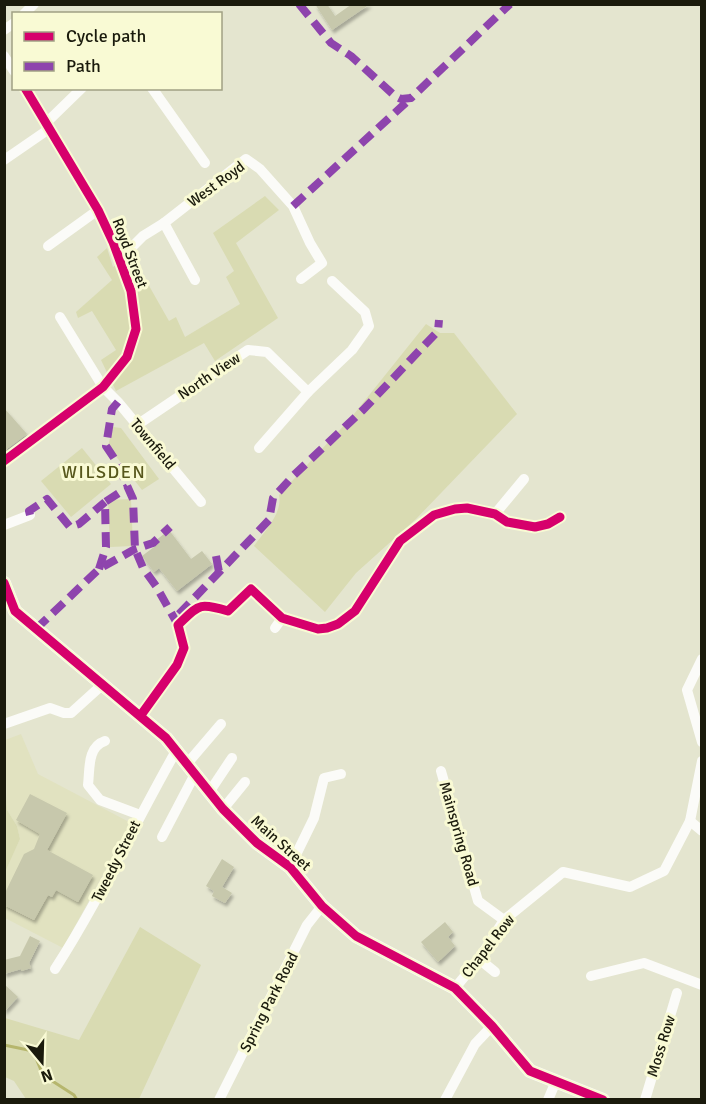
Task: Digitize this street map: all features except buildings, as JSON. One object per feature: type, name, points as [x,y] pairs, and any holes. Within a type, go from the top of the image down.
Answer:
[{"type":"street","name":"Royd Street","points":[[4,461],[103,387],[127,357],[136,328],[131,291],[120,259],[98,210],[26,90]]},
{"type":"street","points":[[4,160],[48,126],[80,90]]},
{"type":"street","points":[[153,90],[205,163]]},
{"type":"street","name":"West Royd","points":[[120,259],[143,236],[164,223],[246,159],[260,169],[293,206],[322,263],[301,279]]},
{"type":"street","points":[[48,246],[98,210]]},
{"type":"street","points":[[164,223],[195,280]]},
{"type":"street","points":[[259,448],[308,392],[352,350],[369,326],[365,312],[332,281]]},
{"type":"street","name":"Townfield","points":[[60,317],[103,387],[201,502]]},
{"type":"street","name":"North View","points":[[137,425],[248,350],[267,352],[308,392]]},
{"type":"street","points":[[495,514],[524,479]]},
{"type":"street","points":[[141,716],[177,665],[184,648],[178,625],[200,605],[209,605],[228,611],[251,590],[282,618],[318,629],[338,624],[355,611],[400,541],[434,515],[467,508],[495,514],[507,522],[535,527],[548,524],[560,517]]},
{"type":"street","points":[[4,525],[30,515]]},
{"type":"street","name":"Main Street","points":[[4,583],[15,611],[166,738],[223,809],[259,844],[290,867],[321,906],[356,936],[455,988],[492,1026],[530,1071],[603,1100]]},
{"type":"street","points":[[275,628],[282,618]]},
{"type":"street","points":[[702,659],[687,690],[702,742]]},
{"type":"street","points":[[4,724],[50,708],[71,713],[102,685]]},
{"type":"street","points":[[162,837],[190,769],[221,724]]},
{"type":"street","points":[[105,741],[100,742],[91,752],[88,784],[100,800],[140,815]]},
{"type":"street","name":"Tweedy Street","points":[[55,969],[82,927],[176,751]]},
{"type":"street","points":[[210,791],[232,758]]},
{"type":"street","points":[[702,761],[690,821],[702,831]]},
{"type":"street","name":"Mainspring Road","points":[[441,771],[478,901],[504,920]]},
{"type":"street","points":[[290,867],[314,818],[324,778],[341,774]]},
{"type":"street","points":[[223,809],[244,782]]},
{"type":"street","name":"Chapel Row","points":[[455,988],[479,959],[504,920],[563,872],[630,887],[664,871],[690,821]]},
{"type":"street","name":"Spring Park Road","points":[[219,1100],[307,925],[321,906]]},
{"type":"street","points":[[479,959],[495,972]]},
{"type":"street","points":[[591,976],[644,963],[702,985]]},
{"type":"street","name":"Moss Row","points":[[645,1100],[677,993]]},
{"type":"street","points":[[445,1100],[475,1044],[492,1026]]},
{"type":"street","points":[[548,1100],[556,1081]]},
{"type":"shaded area","points":[[265,196],[279,210],[236,243],[278,318],[215,361],[204,343],[116,391],[101,360],[116,350],[92,311],[78,318],[76,312],[112,280],[97,257],[107,248],[113,267],[131,254],[169,321],[176,317],[185,337],[240,304],[226,277],[234,271],[213,233]]},
{"type":"shaded area","points":[[426,324],[440,333],[454,333],[517,414],[416,519],[356,573],[325,612],[254,546],[278,509],[279,495],[350,419]]},
{"type":"shaded area","points":[[113,427],[121,428],[159,479],[142,490],[108,446]]},
{"type":"shaded area","points":[[82,448],[111,484],[71,517],[41,481]]},
{"type":"shaded area","points":[[131,499],[133,546],[110,547],[108,500]]},
{"type":"shaded area","points":[[21,734],[38,774],[131,823],[63,948],[5,918],[4,872],[20,839],[17,826],[7,810],[5,740]]},
{"type":"shaded area","points":[[5,775],[7,810],[17,826],[20,839],[5,872]]},
{"type":"shaded area","points":[[140,927],[201,965],[139,1099],[26,1099],[14,1081],[5,1077],[5,1018],[79,1040]]},
{"type":"waterway","points":[[4,1045],[33,1051],[43,1075],[74,1095],[77,1100]]},
{"type":"marked path","points":[[299,4],[331,43],[351,56],[401,99],[411,98],[510,4]]},
{"type":"marked path","points":[[293,206],[411,98]]},
{"type":"marked path","points":[[179,614],[269,520],[273,498],[294,475],[363,410],[438,331],[439,320]]},
{"type":"marked path","points":[[118,402],[112,409],[106,446],[116,461],[133,499],[135,549],[143,568],[178,625]]},
{"type":"marked path","points":[[99,569],[106,547],[105,502],[128,487]]},
{"type":"marked path","points":[[30,515],[29,511],[47,499],[70,527],[79,524],[105,502]]},
{"type":"marked path","points":[[36,629],[99,569],[135,549],[153,543],[170,527]]},
{"type":"marked path","points":[[216,556],[219,572]]},
{"type":"cycle path","points":[[4,461],[103,387],[127,357],[136,329],[131,291],[113,242],[98,210],[26,90]]},
{"type":"cycle path","points":[[141,715],[177,665],[184,648],[178,625],[195,609],[205,606],[228,611],[251,589],[282,618],[318,629],[327,628],[338,624],[355,611],[400,541],[434,515],[467,508],[495,514],[507,522],[535,527],[548,524],[560,517]]},
{"type":"cycle path","points":[[4,583],[15,611],[166,738],[223,809],[257,843],[290,867],[322,906],[356,936],[455,988],[492,1026],[530,1071],[603,1100]]},
{"type":"district","name":"WILSDEN","points":[[104,472]]}]
